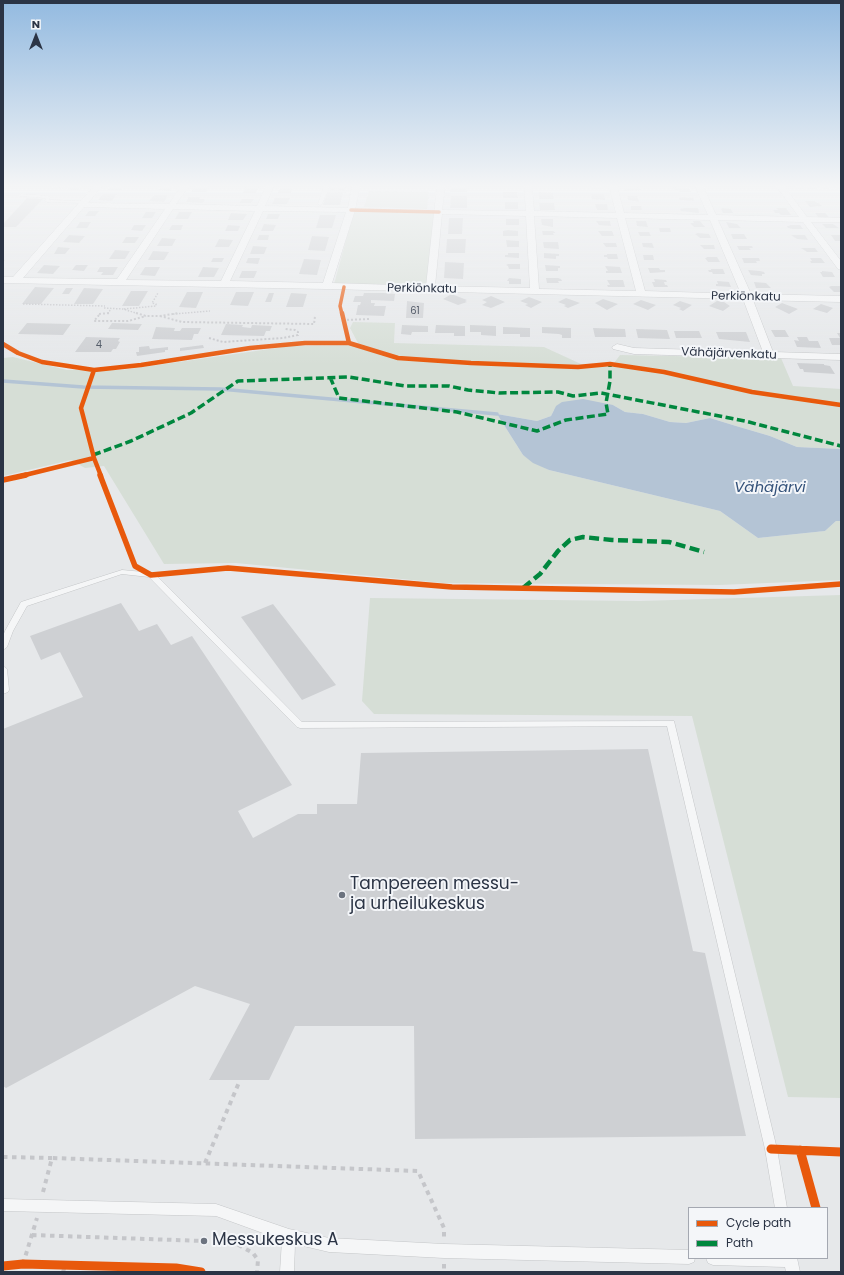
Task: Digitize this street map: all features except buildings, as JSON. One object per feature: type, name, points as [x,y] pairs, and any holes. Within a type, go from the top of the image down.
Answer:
[{"type":"street","points":[[15,281],[46,246]]},
{"type":"street","points":[[119,282],[145,246]]},
{"type":"street","points":[[224,285],[242,246]]},
{"type":"street","points":[[327,286],[340,246]]},
{"type":"street","points":[[430,289],[435,246]]},
{"type":"street","points":[[532,246],[535,292]]},
{"type":"street","points":[[628,246],[642,294]]},
{"type":"street","points":[[725,246],[769,355]]},
{"type":"street","points":[[825,246],[841,267]]},
{"type":"street","name":"Perkiönkatu","points":[[3,280],[327,286],[841,299]]},
{"type":"street","name":"Vähäjärvenkatu","points":[[617,347],[634,351],[841,357]]},
{"type":"lane","points":[[3,647],[9,631],[24,604],[122,572],[151,575],[300,725],[671,724],[771,1149],[781,1207]]},
{"type":"lane","points":[[3,669],[5,690],[3,690]]},
{"type":"lane","points":[[3,1205],[216,1210],[289,1236],[329,1245],[444,1251],[688,1257]]},
{"type":"lane","points":[[286,1272],[289,1236]]},
{"type":"lane","points":[[728,1259],[791,1263]]},
{"type":"path","points":[[23,304],[124,309],[156,306],[156,304],[152,303],[158,293]]},
{"type":"path","points":[[111,308],[108,314],[99,314],[94,320],[128,321],[146,316],[210,311]]},
{"type":"path","points":[[124,309],[146,316]]},
{"type":"path","points":[[342,313],[346,327]]},
{"type":"path","points":[[160,316],[182,322],[314,324],[315,316]]},
{"type":"path","points":[[343,320],[370,319]]},
{"type":"path","points":[[209,338],[223,342],[283,338],[298,335],[298,332],[295,330],[285,329]]},
{"type":"path","points":[[274,346],[282,345]]},
{"type":"path","points":[[205,1163],[240,1080]]},
{"type":"path","points":[[3,1157],[418,1171],[444,1228],[444,1272]]},
{"type":"path","points":[[24,1264],[52,1158]]},
{"type":"path","points":[[32,1234],[233,1242],[253,1253],[258,1260],[257,1272]]},
{"type":"path","points":[[58,1266],[64,1269],[73,1266]]},
{"type":"path","points":[[168,1268],[178,1270]]},
{"type":"shaded area","points":[[345,246],[431,246],[427,286],[334,284]]},
{"type":"shaded area","points":[[353,322],[395,323],[394,343],[544,347],[581,364],[614,363],[620,355],[781,358],[793,386],[841,389],[841,449],[797,447],[770,436],[710,418],[686,423],[670,422],[643,414],[625,412],[613,405],[554,410],[551,416],[537,421],[497,414],[523,455],[549,470],[720,511],[758,538],[825,531],[836,521],[841,521],[841,580],[719,585],[443,583],[236,563],[164,564],[104,466],[85,468],[71,460],[3,476],[3,358],[13,357],[67,370],[122,370],[291,346],[359,345],[350,328]]},
{"type":"shaded area","points":[[841,595],[841,1098],[788,1097],[692,716],[374,714],[362,701],[370,598],[640,601]]},
{"type":"water","name":"Vähäjärvi","points":[[583,399],[613,405],[625,412],[643,414],[670,422],[686,423],[710,418],[770,436],[797,447],[841,449],[841,521],[836,521],[825,531],[758,538],[720,511],[549,470],[533,463],[523,455],[497,414],[537,421],[551,416],[556,406],[562,402]]},
{"type":"waterway","points":[[3,381],[83,387],[220,389],[497,414]]},
{"type":"marked path","points":[[330,377],[339,398],[457,412],[537,431],[566,420],[608,414],[606,403],[610,381],[610,364]]},
{"type":"marked path","points":[[93,455],[131,441],[191,413],[238,381],[349,377],[405,386],[449,386],[468,390],[499,393],[558,392],[573,396],[601,393],[745,421],[841,446]]},
{"type":"marked path","points":[[523,588],[540,574],[558,551],[570,540],[583,537],[612,540],[669,542],[704,552]]},
{"type":"cycle path","points":[[344,287],[340,306],[349,343]]},
{"type":"cycle path","points":[[3,344],[18,353],[42,362],[94,370],[141,365],[250,348],[305,343],[349,343],[398,358],[471,363],[578,367],[610,364],[664,372],[752,392],[841,405]]},
{"type":"cycle path","points":[[94,370],[81,408],[94,458],[135,566],[151,575],[228,568],[452,587],[734,592],[841,584]]},
{"type":"cycle path","points":[[3,480],[94,458]]},
{"type":"cycle path","points":[[771,1149],[841,1152]]},
{"type":"cycle path","points":[[800,1150],[816,1207]]},
{"type":"cycle path","points":[[3,1266],[23,1264],[176,1268],[201,1272]]},
{"type":"place","name":"Tampereen messu- ja urheilukeskus","points":[[342,895]]},
{"type":"place","name":"Messukeskus A","points":[[204,1241]]}]
